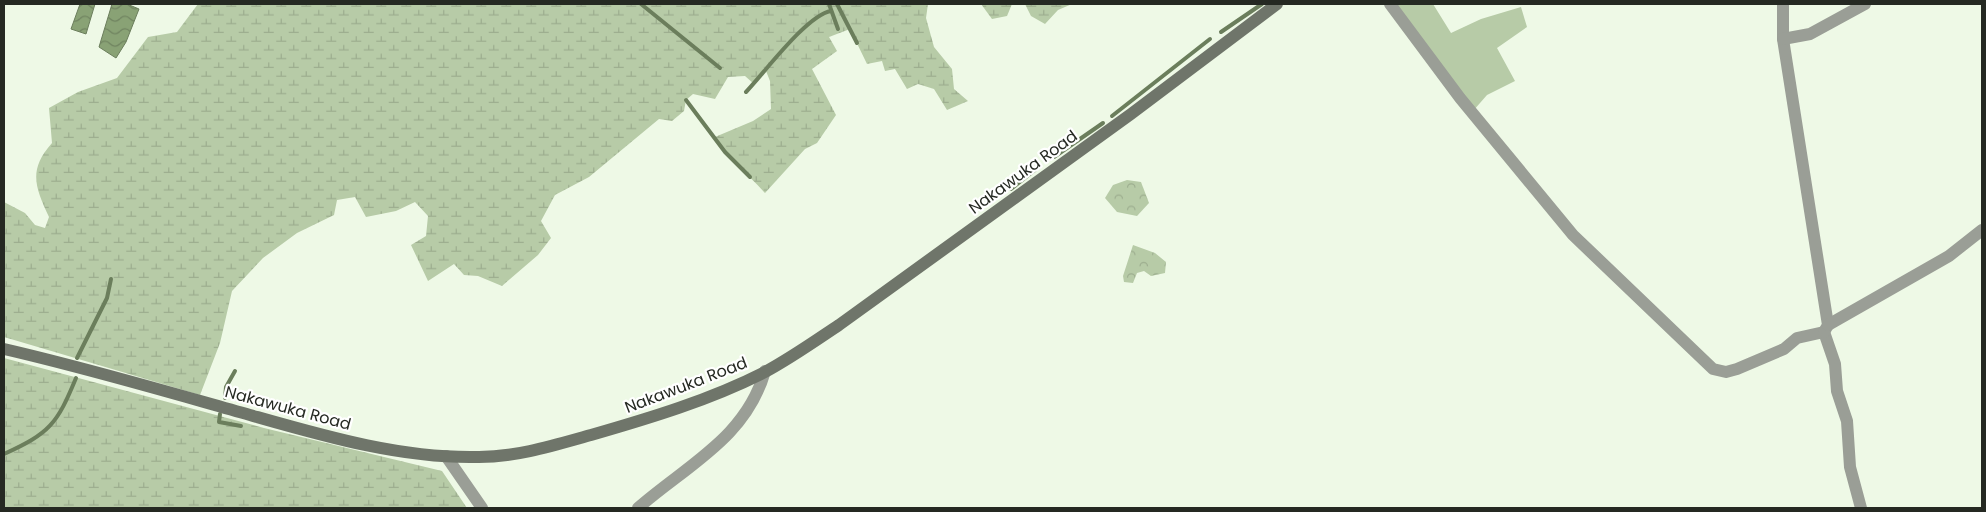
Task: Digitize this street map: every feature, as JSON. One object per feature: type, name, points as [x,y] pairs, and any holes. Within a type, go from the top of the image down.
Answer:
[{"type":"main road","name":"Nakawuka Road","points":[[4,349],[366,445],[446,456],[480,457],[555,445],[665,413],[765,371],[839,325],[1131,114],[1278,4]]},
{"type":"street","points":[[1390,4],[1460,98],[1573,235],[1713,369],[1726,372],[1737,369],[1784,350],[1797,338],[1826,329],[1949,256],[1982,230]]},
{"type":"street","points":[[1783,4],[1783,39],[1826,329],[1835,364],[1837,391],[1848,421],[1850,466],[1861,508]]},
{"type":"street","points":[[1783,39],[1810,34],[1865,4]]},
{"type":"street","points":[[638,508],[724,439],[746,414],[759,393],[765,371]]},
{"type":"street","points":[[446,456],[482,508]]},
{"type":"green space","points":[[198,4],[928,4],[926,18],[934,47],[952,69],[954,89],[968,101],[947,110],[934,89],[918,84],[907,89],[895,69],[885,71],[882,61],[867,64],[850,29],[829,37],[837,51],[812,69],[836,115],[817,143],[805,149],[765,193],[732,159],[715,137],[753,121],[771,109],[770,81],[766,71],[754,84],[745,76],[728,77],[715,99],[693,94],[686,100],[684,111],[672,121],[659,119],[589,177],[555,195],[541,221],[551,238],[538,255],[502,286],[478,276],[464,275],[454,264],[428,281],[411,245],[426,236],[428,216],[415,202],[396,211],[366,217],[355,197],[337,200],[334,215],[297,233],[263,258],[232,291],[220,343],[200,395],[4,337],[4,202],[25,213],[35,225],[45,228],[49,217],[40,197],[36,179],[39,162],[52,143],[49,108],[78,92],[117,78],[148,37],[177,32]]},
{"type":"green space","points":[[981,4],[1012,4],[1007,16],[992,19]]},
{"type":"green space","points":[[1025,4],[1072,4],[1058,10],[1045,24],[1031,16]]},
{"type":"green space","points":[[1395,4],[1433,4],[1451,33],[1481,19],[1521,7],[1527,27],[1497,48],[1515,81],[1487,95],[1473,111]]},
{"type":"green space","points":[[1127,180],[1141,182],[1149,203],[1137,216],[1117,212],[1105,198],[1113,185]]},
{"type":"green space","points":[[1133,245],[1155,253],[1166,262],[1165,273],[1151,276],[1144,271],[1137,273],[1133,283],[1124,282],[1123,276]]},
{"type":"green space","points":[[4,358],[264,428],[442,471],[467,508],[4,508]]},
{"type":"water","points":[[80,4],[95,4],[86,34],[71,29]]},
{"type":"water","points":[[112,4],[127,4],[139,9],[126,42],[116,58],[99,47]]},
{"type":"waterway","points":[[641,4],[720,68]]},
{"type":"waterway","points":[[829,4],[838,29]]},
{"type":"waterway","points":[[837,4],[857,43]]},
{"type":"waterway","points":[[1221,32],[1262,4]]},
{"type":"waterway","points":[[746,92],[799,33],[821,15],[831,11]]},
{"type":"waterway","points":[[1112,116],[1210,39]]},
{"type":"waterway","points":[[686,100],[725,152],[750,177]]},
{"type":"waterway","points":[[1054,157],[1103,123]]},
{"type":"waterway","points":[[1011,189],[1040,166]]},
{"type":"waterway","points":[[77,358],[107,298],[111,279]]},
{"type":"waterway","points":[[225,398],[226,387],[235,371]]},
{"type":"waterway","points":[[4,454],[32,440],[50,425],[57,417],[76,378]]},
{"type":"waterway","points":[[220,414],[219,422],[241,426]]}]
